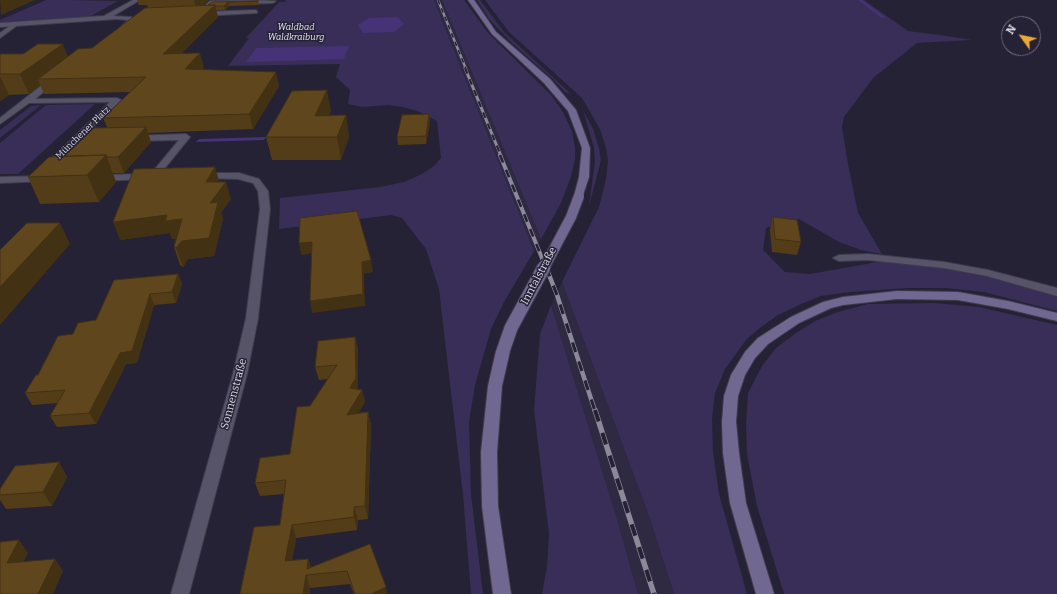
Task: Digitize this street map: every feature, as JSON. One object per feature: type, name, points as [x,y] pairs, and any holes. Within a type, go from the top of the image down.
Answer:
[{"type":"main road","name":"Inntalstraße","points":[[471,0],[494,33],[547,81],[572,110],[586,148],[584,177],[571,217],[511,328],[503,351],[495,386],[489,452],[490,506],[502,594]]},
{"type":"main road","points":[[765,594],[738,503],[731,453],[729,422],[731,396],[738,374],[750,355],[764,341],[795,320],[827,305],[843,301],[890,295],[958,296],[1008,305],[1057,317]]},
{"type":"street","points":[[104,18],[136,0]]},
{"type":"street","points":[[199,14],[210,3],[273,0]]},
{"type":"street","points":[[191,15],[254,12]]},
{"type":"street","points":[[115,34],[129,20],[138,16]]},
{"type":"street","points":[[0,25],[104,18],[129,20]]},
{"type":"street","points":[[0,36],[16,24]]},
{"type":"street","points":[[0,122],[58,76]]},
{"type":"street","name":"Münchener Platz","points":[[27,101],[117,100],[36,179]]},
{"type":"street","points":[[123,138],[186,137],[153,177]]},
{"type":"street","points":[[76,139],[92,139]]},
{"type":"street","name":"Sonnenstraße","points":[[180,594],[245,353],[259,268],[265,209],[263,191],[256,181],[246,177],[228,175],[191,176]]},
{"type":"street","points":[[91,178],[168,176]]},
{"type":"street","points":[[0,180],[52,179]]},
{"type":"street","points":[[839,258],[868,256],[944,265],[988,273],[1057,292]]},
{"type":"shaded area","points":[[434,0],[442,0],[541,239],[534,251]]},
{"type":"shaded area","points":[[398,17],[404,24],[394,32],[363,33],[358,25],[369,18]]},
{"type":"shaded area","points":[[349,46],[344,59],[246,62],[256,48]]},
{"type":"shaded area","points":[[266,137],[264,140],[196,142],[199,139]]},
{"type":"shaded area","points":[[562,282],[649,516],[674,594],[638,594],[618,522],[551,305]]},
{"type":"green space","points":[[46,0],[118,1],[89,17],[0,22],[0,20]]},
{"type":"green space","name":"Waldbad Waldkraiburg","points":[[286,0],[434,0],[534,251],[504,302],[491,329],[475,385],[469,422],[471,494],[483,594],[471,594],[463,495],[439,289],[426,249],[402,218],[391,215],[279,229],[280,198],[380,187],[404,182],[422,174],[434,166],[441,158],[437,121],[420,112],[403,107],[388,105],[362,107],[348,104],[350,90],[336,77],[340,64],[228,66],[249,38],[246,38],[279,2],[284,2]]},
{"type":"green space","points":[[442,0],[464,0],[488,33],[551,95],[563,112],[572,131],[575,159],[571,177],[561,203],[541,239]]},
{"type":"green space","points":[[477,0],[480,0],[504,32],[571,94],[565,92],[553,79],[512,43],[489,19]]},
{"type":"green space","points":[[485,0],[864,0],[908,31],[972,40],[917,43],[873,78],[844,117],[842,127],[858,213],[882,254],[861,250],[839,242],[799,219],[766,228],[763,250],[785,272],[810,274],[889,260],[971,272],[1057,295],[1057,311],[984,292],[945,288],[908,288],[850,292],[821,296],[778,315],[761,327],[746,340],[725,369],[715,393],[712,419],[713,452],[719,494],[747,594],[674,594],[649,516],[562,282],[599,207],[606,179],[608,160],[600,129],[582,98],[509,32]]},
{"type":"green space","points":[[95,104],[18,174],[0,174],[0,143],[46,105]]},
{"type":"green space","points":[[41,105],[0,138],[0,130],[31,106]]},
{"type":"green space","points":[[583,110],[593,129],[601,160],[589,206],[595,161],[594,148]]},
{"type":"green space","points":[[934,303],[979,307],[1057,325],[1057,594],[784,594],[757,506],[747,454],[746,424],[748,393],[762,366],[776,348],[815,321],[838,312],[868,304]]},
{"type":"green space","points":[[551,305],[618,522],[638,594],[542,594],[547,567],[549,534],[534,410],[540,334]]},
{"type":"building","points":[[258,1],[228,2],[224,6],[208,5],[212,2]]},
{"type":"building","points":[[215,5],[163,54],[200,53],[185,69],[276,72],[249,114],[103,118],[146,77],[38,79],[78,49],[92,48],[145,8]]},
{"type":"building","points":[[38,44],[63,44],[20,74],[0,74],[0,54],[23,54]]},
{"type":"building","points":[[327,90],[315,116],[346,115],[337,137],[266,137],[292,91]]},
{"type":"building","points":[[429,114],[426,136],[397,137],[402,115]]},
{"type":"building","points":[[146,127],[118,157],[107,157],[106,155],[65,156],[94,128]]},
{"type":"building","points":[[106,155],[87,175],[28,177],[49,157]]},
{"type":"building","points":[[215,167],[206,182],[226,182],[210,203],[218,202],[209,238],[182,241],[176,248],[174,247],[182,219],[165,221],[167,215],[113,222],[134,169]]},
{"type":"building","points":[[357,211],[371,260],[362,262],[363,294],[310,301],[312,242],[299,243],[300,218]]},
{"type":"building","points":[[773,217],[797,220],[801,242],[775,239]]},
{"type":"building","points":[[27,223],[60,223],[0,287],[0,250]]},
{"type":"building","points":[[178,274],[172,292],[150,294],[132,351],[120,353],[89,413],[50,416],[65,390],[25,393],[36,375],[38,375],[58,336],[73,334],[78,323],[96,320],[114,280]]},
{"type":"building","points":[[355,337],[356,378],[350,388],[362,390],[347,415],[368,412],[365,506],[354,507],[354,517],[292,525],[285,561],[308,559],[307,569],[370,544],[386,587],[371,594],[355,594],[347,571],[306,575],[303,594],[240,594],[254,527],[280,525],[286,480],[255,483],[260,458],[290,454],[297,407],[310,406],[337,365],[315,367],[318,341]]},
{"type":"building","points":[[59,462],[43,492],[0,495],[0,489],[15,466]]},
{"type":"building","points":[[19,540],[7,563],[55,559],[38,594],[0,594],[0,542]]},
{"type":"waterway","points":[[860,0],[883,17]]},
{"type":"railway","points":[[438,0],[466,69]]},
{"type":"railway","points":[[465,68],[501,156]]},
{"type":"railway","points":[[500,155],[546,268]]},
{"type":"railway","points":[[546,267],[557,295],[595,411]]},
{"type":"railway","points":[[595,410],[654,594]]}]
